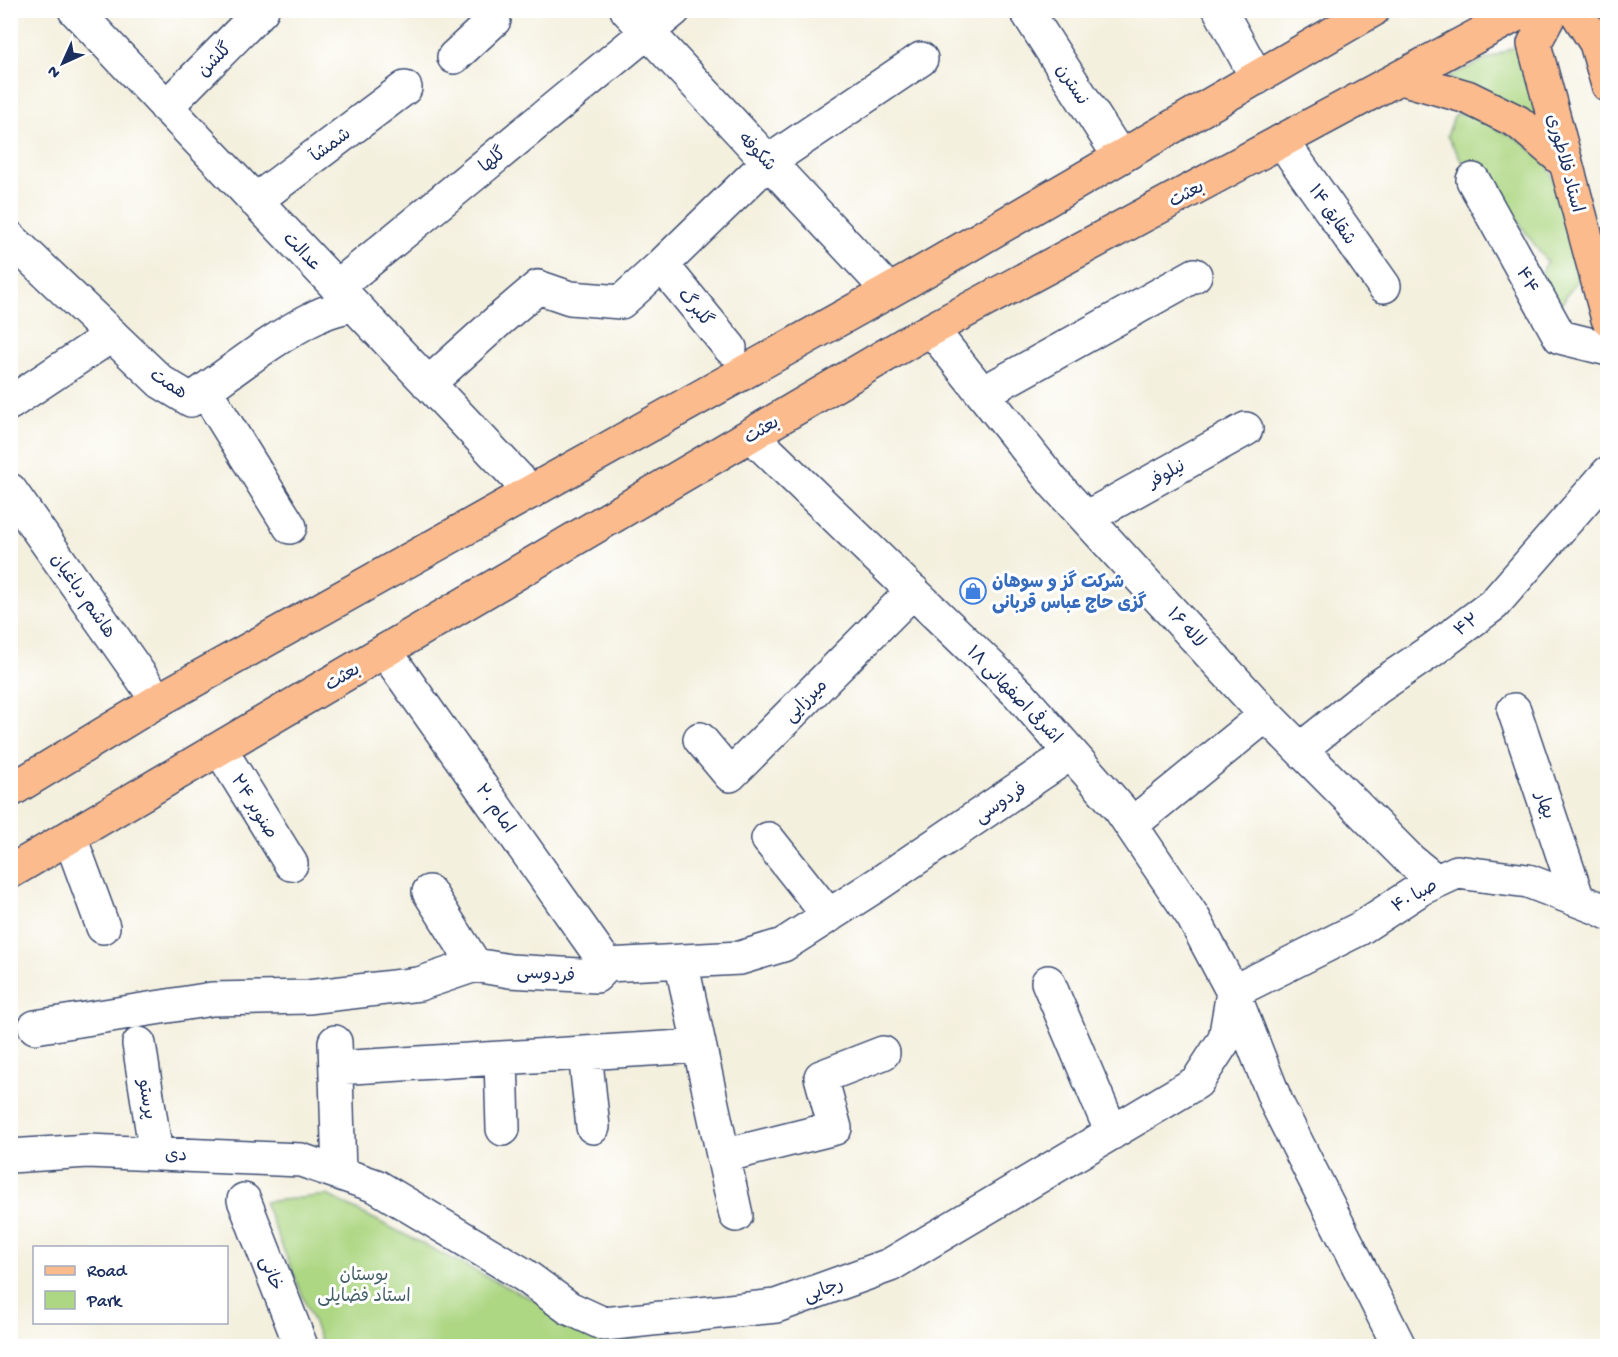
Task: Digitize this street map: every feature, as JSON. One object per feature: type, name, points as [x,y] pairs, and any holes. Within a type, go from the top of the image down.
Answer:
[{"type":"main road","points":[[10,791],[158,701],[889,291],[1373,10]]},
{"type":"main road","name":"بعثت","points":[[10,872],[932,330],[1526,10]]},
{"type":"main road","name":"استاد فلاطوری","points":[[1552,10],[1534,44],[1606,306]]},
{"type":"main road","points":[[1575,10],[1596,43],[1608,85]]},
{"type":"main road","points":[[1401,78],[1467,97],[1518,122],[1566,163]]},
{"type":"street","name":"عدالت","points":[[75,10],[531,492]]},
{"type":"street","name":"گلشن","points":[[166,107],[262,10]]},
{"type":"street","points":[[454,57],[494,20],[483,10]]},
{"type":"street","name":"گلها","points":[[345,296],[637,21],[674,10]]},
{"type":"street","name":"نسترن","points":[[1026,10],[1120,157]]},
{"type":"street","points":[[1220,10],[1257,78]]},
{"type":"street","name":"شکوفه","points":[[637,21],[889,291]]},
{"type":"street","points":[[428,384],[538,287],[570,298],[621,302],[768,162],[921,59]]},
{"type":"street","name":"شمشآ","points":[[255,201],[405,88]]},
{"type":"street","name":"شقایق ۱۴","points":[[1282,141],[1384,286]]},
{"type":"street","name":"۴۴","points":[[1473,180],[1560,337],[1608,349]]},
{"type":"street","name":"همت","points":[[10,238],[161,382],[191,400],[269,343],[320,314],[345,296]]},
{"type":"street","name":"گلبرگ","points":[[662,265],[730,348]]},
{"type":"street","points":[[982,393],[1195,275]]},
{"type":"street","name":"لاله ۱۶","points":[[932,330],[1054,483],[1266,715],[1410,860],[1436,881]]},
{"type":"street","points":[[10,403],[112,335]]},
{"type":"street","points":[[206,390],[290,527]]},
{"type":"street","name":"نیلوفر","points":[[1086,518],[1246,429]]},
{"type":"street","name":"اشرفی اصفهانی ۱۸","points":[[751,435],[1019,694],[1119,808],[1193,917],[1233,992],[1277,1104],[1399,1347]]},
{"type":"street","name":"۴۲","points":[[1301,750],[1378,687],[1494,604],[1608,473]]},
{"type":"street","name":"هاشم دباغیان","points":[[10,490],[158,701]]},
{"type":"street","name":"میرزایی","points":[[700,739],[730,775],[913,591]]},
{"type":"street","name":"امام ۲۰","points":[[385,651],[607,965]]},
{"type":"street","name":"بهار","points":[[1514,710],[1578,900]]},
{"type":"street","points":[[1131,825],[1266,715]]},
{"type":"street","name":"صنوبر ۲۴","points":[[220,748],[291,864]]},
{"type":"street","name":"فردوسی","points":[[35,1027],[212,999],[308,997],[419,984],[475,965],[510,971],[596,976],[607,965],[740,958],[783,945],[878,884],[1071,753]]},
{"type":"street","points":[[70,837],[103,927]]},
{"type":"street","points":[[768,839],[829,916]]},
{"type":"street","name":"صبا ۴۰","points":[[1233,992],[1359,928],[1422,888],[1457,872],[1528,881],[1608,913]]},
{"type":"street","points":[[429,892],[475,965]]},
{"type":"street","points":[[681,961],[736,1215]]},
{"type":"street","points":[[1048,982],[1112,1133]]},
{"type":"street","name":"رجایی","points":[[339,1173],[376,1186],[524,1275],[568,1308],[604,1324],[776,1306],[890,1264],[1197,1082],[1225,1039],[1233,992]]},
{"type":"street","name":"پرستو","points":[[140,1044],[156,1154]]},
{"type":"street","points":[[339,1173],[336,1055],[501,1058],[699,1046]]},
{"type":"street","points":[[585,1053],[593,1127]]},
{"type":"street","points":[[723,1156],[835,1128],[821,1077],[883,1053]]},
{"type":"street","points":[[501,1058],[503,1129]]},
{"type":"street","name":"دی","points":[[10,1156],[88,1150],[300,1160],[339,1173]]},
{"type":"street","name":"خانی","points":[[244,1200],[300,1347]]},
{"type":"green space","points":[[1521,44],[1549,132],[1447,77]]},
{"type":"green space","points":[[1455,114],[1468,114],[1523,142],[1547,163],[1557,189],[1578,279],[1553,316],[1531,294],[1547,262],[1514,216],[1498,223],[1447,136]]},
{"type":"green space","name":"بوستان استاد فضایلی","points":[[327,1195],[521,1294],[620,1336],[663,1346],[323,1346],[264,1202]]},
{"type":"place","name":"شرکت گز و سوهان گزی حاج عباس قربانی","points":[[973,591]]}]
